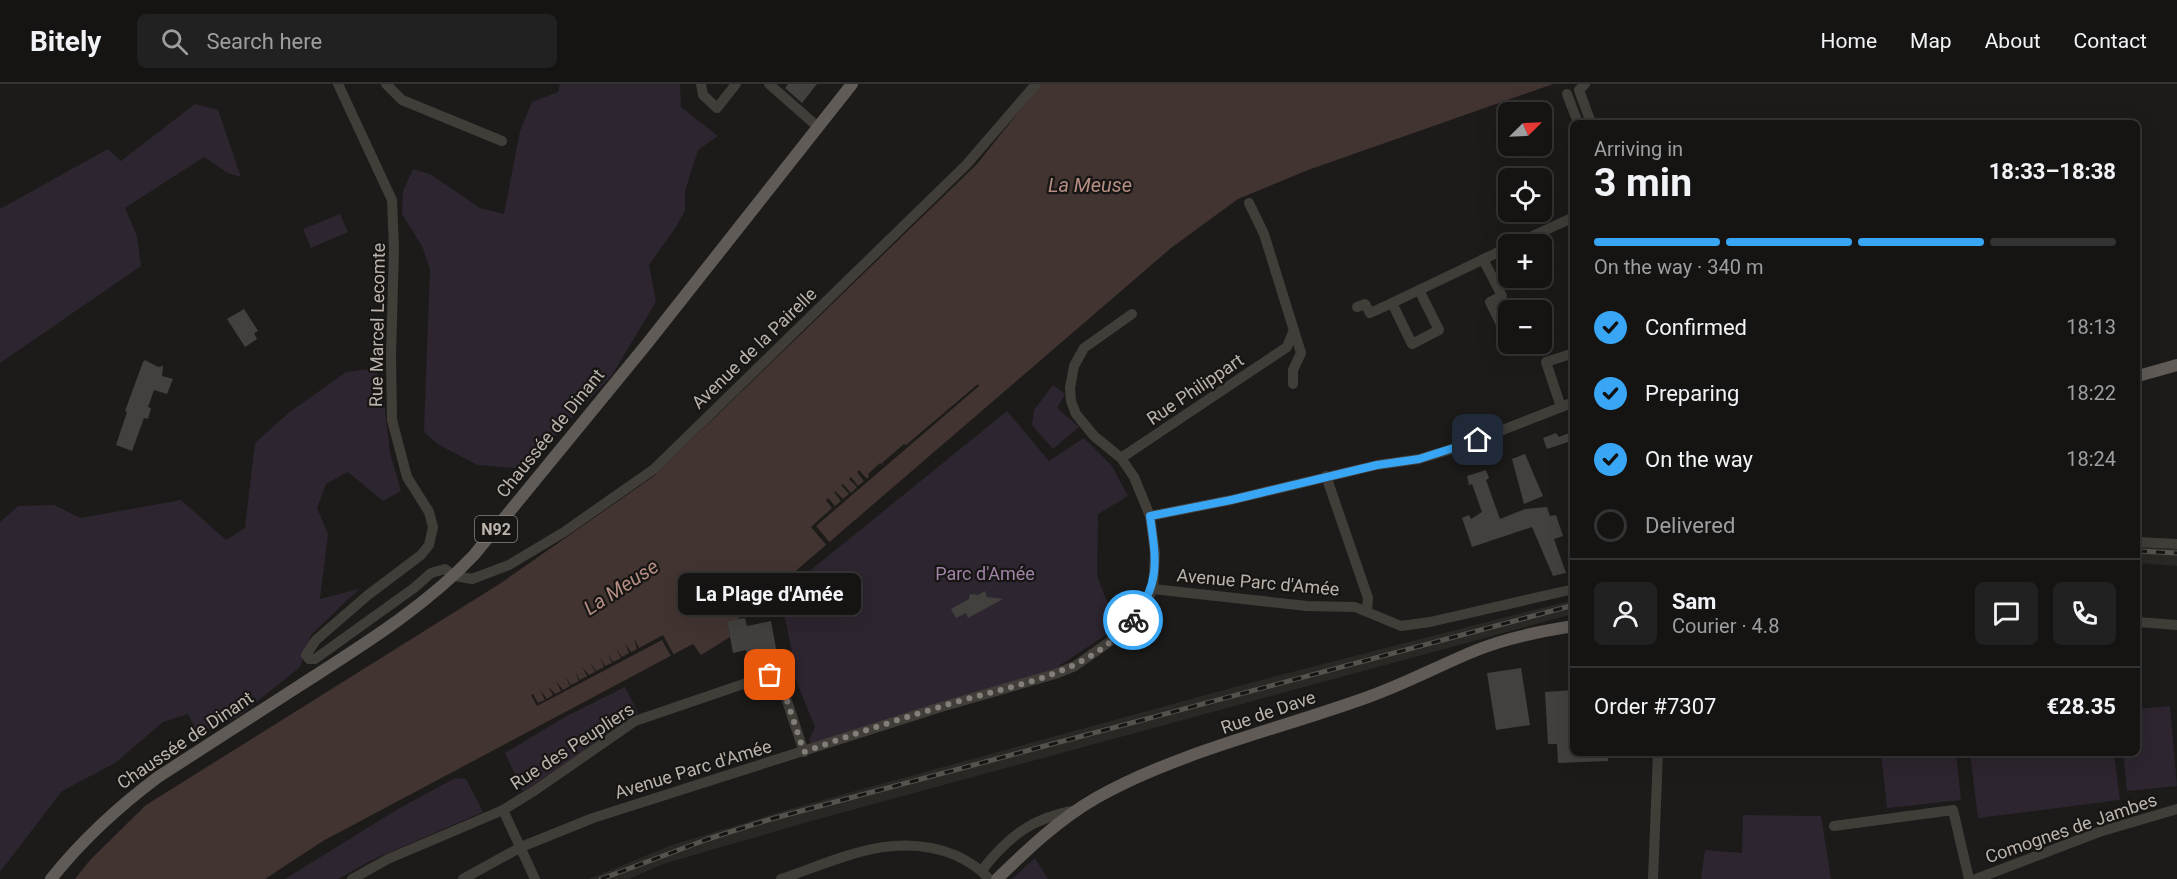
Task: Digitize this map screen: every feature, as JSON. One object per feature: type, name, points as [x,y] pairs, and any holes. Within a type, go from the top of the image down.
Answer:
[{"type":"main road","name":"Chaussée de Dinant","points":[[51,879],[99,825],[127,800],[158,777],[372,638],[418,606],[454,576],[474,555],[646,345],[852,84]]},
{"type":"main road","points":[[2140,375],[2177,365]]},
{"type":"main road","name":"Rue de Dave","points":[[998,879],[1024,853],[1077,810],[1130,781],[1169,765],[1369,697],[1478,650],[1530,634],[1570,627]]},
{"type":"street","name":"Rue Marcel Lecomte","points":[[338,84],[392,200],[394,238],[392,420],[408,477],[429,512],[433,527],[429,545],[421,555],[316,640],[306,655],[309,659],[315,659],[414,588],[431,573],[445,569],[454,576]]},
{"type":"street","points":[[386,84],[402,99],[502,141]]},
{"type":"street","points":[[701,84],[703,95],[717,108],[736,84]]},
{"type":"street","points":[[770,84],[818,127]]},
{"type":"street","name":"Avenue de la Pairelle","points":[[454,576],[472,579],[509,565],[564,532],[654,469],[966,165],[1036,84]]},
{"type":"street","points":[[1582,87],[1590,120]]},
{"type":"street","points":[[1568,94],[1577,120]]},
{"type":"street","points":[[1249,203],[1264,234],[1301,353],[1293,370]]},
{"type":"street","points":[[1537,234],[1570,219]]},
{"type":"street","points":[[1357,308],[1365,304],[1370,313],[1498,252]]},
{"type":"street","points":[[1483,260],[1502,296],[1490,302],[1498,318]]},
{"type":"street","points":[[1392,303],[1412,344],[1439,330],[1419,290]]},
{"type":"street","points":[[1132,314],[1084,348],[1074,366],[1070,388],[1076,414],[1094,436],[1121,458],[1134,477],[1150,516],[1155,553],[1153,588]]},
{"type":"street","points":[[1293,384],[1293,370],[1287,347],[1294,330]]},
{"type":"street","name":"Rue Philippart","points":[[1121,458],[1287,347]]},
{"type":"street","points":[[1561,407],[1546,362],[1570,354]]},
{"type":"street","points":[[1150,516],[1231,500],[1326,476],[1429,456],[1459,447],[1570,404]]},
{"type":"street","points":[[1326,476],[1368,598],[1367,611]]},
{"type":"street","points":[[2140,542],[2177,544]]},
{"type":"street","name":"Avenue Parc d'Amée","points":[[463,879],[521,847],[604,814],[1076,666],[1122,633],[1144,606],[1153,588],[1307,606],[1355,607],[1401,626],[1430,622],[1570,590]]},
{"type":"street","points":[[2140,622],[2177,625]]},
{"type":"street","name":"Rue des Peupliers","points":[[352,879],[388,859],[503,810],[635,721],[770,675],[783,689],[804,752]]},
{"type":"street","points":[[1653,879],[1658,756]]},
{"type":"street","name":"Comognes de Jambes","points":[[1976,879],[2098,832],[2177,808]]},
{"type":"street","points":[[503,810],[535,879]]},
{"type":"street","points":[[781,879],[849,856],[894,844],[918,845],[942,850],[985,874],[1002,844],[1015,834],[1054,813],[1077,810]]},
{"type":"street","points":[[1834,826],[1953,810],[1969,879]]},
{"type":"shaded area","points":[[2140,546],[2177,549],[2177,566],[2140,563]]},
{"type":"shaded area","points":[[1570,601],[1570,615],[804,823],[663,864],[629,879],[589,879],[672,845],[790,809],[1246,684]]},
{"type":"green space","points":[[560,84],[680,84],[681,107],[718,136],[698,150],[685,191],[685,211],[649,265],[656,302],[612,375],[524,469],[478,465],[439,445],[424,432],[430,269],[422,246],[402,214],[403,191],[413,169],[430,174],[480,208],[504,214],[520,131],[532,102],[558,92]]},
{"type":"green space","points":[[195,104],[218,110],[241,177],[228,173],[204,157],[125,208],[137,236],[141,266],[0,363],[0,209],[108,149],[121,161]]},
{"type":"green space","points":[[340,214],[348,232],[311,248],[303,229]]},
{"type":"green space","points":[[376,368],[385,409],[390,453],[401,491],[383,501],[348,472],[326,484],[317,508],[328,534],[320,599],[359,589],[311,635],[300,667],[238,717],[198,734],[188,714],[163,722],[115,763],[62,791],[0,872],[0,522],[18,506],[54,505],[81,518],[181,500],[226,540],[245,528],[255,443],[287,414],[346,372]]},
{"type":"green space","points":[[1053,385],[1065,394],[1057,408],[1079,427],[1053,449],[1032,425],[1034,410]]},
{"type":"green space","name":"Parc d'Amée","points":[[1007,411],[1049,461],[1084,438],[1112,466],[1128,496],[1098,514],[1097,576],[1115,622],[1110,632],[1053,670],[812,743],[809,740],[815,727],[795,678],[795,666],[780,595]]},
{"type":"green space","points":[[625,687],[638,713],[523,792],[505,753],[565,717]]},
{"type":"green space","points":[[2170,706],[2177,786],[2127,791],[2123,756],[2140,756],[2140,709]]},
{"type":"green space","points":[[1881,756],[1956,756],[1961,800],[1887,808]]},
{"type":"green space","points":[[1970,756],[2114,756],[2120,800],[1978,818]]},
{"type":"green space","points":[[455,778],[466,779],[483,812],[372,860],[338,879],[285,879],[398,809]]},
{"type":"green space","points":[[1743,815],[1821,816],[1831,879],[1701,879],[1705,850],[1742,853]]},
{"type":"green space","points":[[1035,858],[1048,879],[1012,879]]},
{"type":"water","name":"La Meuse","points":[[1041,84],[1553,84],[1308,170],[1238,199],[1171,248],[748,612],[736,620],[727,621],[730,637],[701,655],[693,644],[323,841],[265,879],[75,879],[90,860],[146,805],[501,583],[654,476],[977,164]]},
{"type":"pier","points":[[978,384],[979,386],[816,526],[831,544],[828,547],[811,527],[832,508],[826,500],[828,498],[835,506],[841,501],[835,491],[843,499],[849,494],[841,485],[843,484],[851,493],[857,487],[849,479],[851,477],[858,486],[864,481],[857,472],[859,470],[867,479],[868,474],[880,463],[883,465],[882,463],[904,444],[906,445]]},
{"type":"pier","points":[[663,635],[675,657],[672,658],[662,640],[537,706],[531,695],[533,694],[538,703],[545,700],[540,690],[547,699],[553,695],[548,686],[555,694],[561,691],[556,681],[563,690],[570,686],[565,676],[571,685],[579,681],[575,671],[580,680],[587,676],[582,667],[589,675],[595,672],[590,662],[596,671],[604,667],[600,657],[605,666],[612,663],[607,653],[613,662],[621,658],[616,648],[622,657],[629,653],[625,643],[631,652],[637,649],[634,638],[639,648]]},
{"type":"building","points":[[788,84],[817,84],[802,103],[785,88]]},
{"type":"building","points":[[244,309],[258,331],[254,333],[257,339],[245,347],[227,319]]},
{"type":"building","points":[[145,360],[158,367],[163,366],[162,376],[173,379],[167,394],[154,390],[148,407],[151,408],[148,419],[144,418],[132,451],[116,445],[127,412],[125,411]]},
{"type":"building","points":[[1556,433],[1559,437],[1570,433],[1570,441],[1547,449],[1543,438]]},
{"type":"building","points":[[1525,454],[1543,496],[1524,504],[1512,459]]},
{"type":"building","points":[[1486,470],[1489,478],[1486,480],[1500,519],[1525,509],[1547,507],[1550,516],[1556,515],[1563,536],[1554,539],[1566,573],[1553,576],[1532,527],[1472,547],[1462,518],[1469,515],[1471,519],[1482,512],[1467,476]]},
{"type":"building","points":[[985,591],[987,597],[1003,599],[968,618],[966,613],[956,618],[951,609],[969,599],[970,594],[978,595]]},
{"type":"building","points":[[745,618],[747,626],[771,621],[778,659],[749,664],[746,650],[733,653],[727,621]]},
{"type":"building","points":[[1521,668],[1530,725],[1496,730],[1487,673]]},
{"type":"building","points":[[1570,690],[1570,756],[1608,756],[1608,761],[1558,763],[1557,744],[1548,744],[1545,692]]},
{"type":"railway","points":[[2140,551],[2177,553]]},
{"type":"railway","points":[[601,879],[708,839],[771,819],[1570,606]]},
{"type":"way so far","points":[[770,675],[783,689],[804,752],[992,691],[1055,675],[1096,654],[1122,633],[1133,620]]},
{"type":"place","name":"La Plage d'Amée","points":[[770,675]]},
{"type":"route","points":[[1133,620],[1144,606],[1153,588],[1155,553],[1150,516],[1231,500],[1377,465],[1419,459],[1478,440]]}]
